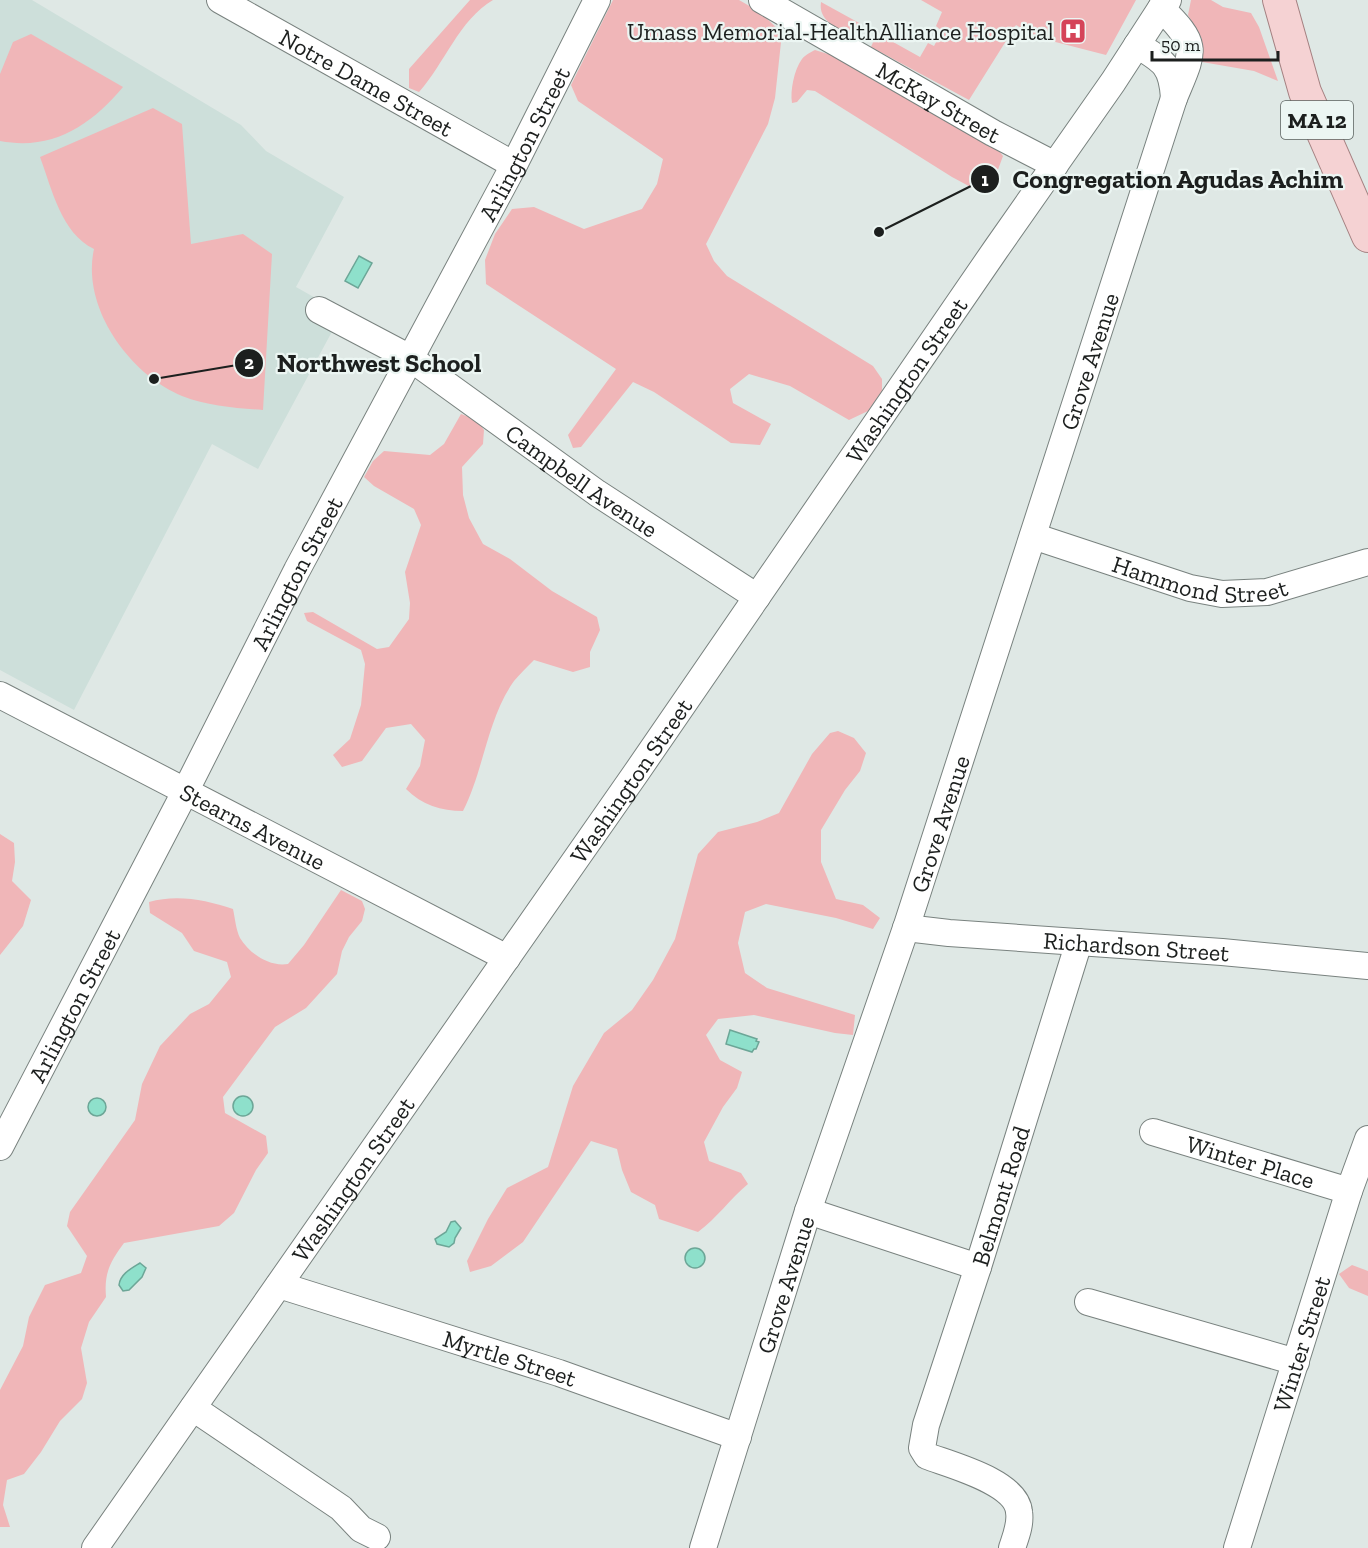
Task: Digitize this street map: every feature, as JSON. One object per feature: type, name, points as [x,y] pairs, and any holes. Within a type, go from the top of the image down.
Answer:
[{"type":"main road","name":"MA 12","points":[[1279,0],[1305,92],[1368,236]]},
{"type":"street","name":"Notre Dame Street","points":[[220,0],[514,165]]},
{"type":"street","name":"Arlington Street","points":[[0,1147],[185,792],[297,570],[514,165],[597,0]]},
{"type":"street","name":"McKay Street","points":[[762,0],[993,133],[1055,165]]},
{"type":"street","name":"Washington Street","points":[[95,1548],[757,597],[1164,3]]},
{"type":"street","name":"Grove Avenue","points":[[702,1548],[808,1211],[906,928],[1174,98],[1189,60],[1190,49],[1183,30],[1164,3]]},
{"type":"street","name":"Grove Avenue","points":[[1137,45],[1165,64],[1172,76],[1174,98]]},
{"type":"street","name":"Campbell Avenue","points":[[319,310],[410,358],[597,493],[757,597]]},
{"type":"street","name":"Hammond Street","points":[[1033,536],[1190,588],[1222,594],[1267,592],[1368,562]]},
{"type":"street","name":"Stearns Avenue","points":[[0,694],[507,958]]},
{"type":"street","name":"Richardson Street","points":[[906,928],[1222,952],[1368,966]]},
{"type":"street","name":"Belmont Road","points":[[1012,1548],[1019,1528],[1020,1510],[1012,1496],[1001,1485],[927,1456],[922,1448],[926,1425],[978,1268],[1079,942]]},
{"type":"street","name":"Winter Place","points":[[1153,1132],[1349,1191]]},
{"type":"street","name":"Winter Street","points":[[1237,1548],[1349,1191],[1368,1139]]},
{"type":"street","points":[[808,1211],[978,1268]]},
{"type":"street","name":"Myrtle Street","points":[[279,1285],[559,1373],[738,1437]]},
{"type":"street","points":[[1088,1302],[1296,1362]]},
{"type":"street","points":[[193,1408],[341,1508],[361,1529],[377,1537]]},
{"type":"shaded area","points":[[0,0],[32,0],[241,125],[266,151],[344,197],[296,287],[342,313],[258,469],[212,444],[74,710],[0,670]]},
{"type":"shaded area","points":[[470,0],[493,0],[481,9],[462,30],[419,92],[409,88],[409,69]]},
{"type":"shaded area","points":[[613,0],[739,0],[760,12],[782,33],[775,98],[768,124],[706,244],[714,261],[727,276],[873,366],[882,379],[882,391],[868,411],[849,420],[790,386],[749,374],[730,389],[733,403],[771,424],[760,445],[731,443],[654,392],[633,382],[581,447],[573,448],[568,435],[616,369],[486,284],[485,260],[495,234],[512,209],[534,207],[584,229],[642,209],[657,184],[663,159],[578,101],[571,85]]},
{"type":"shaded area","points":[[921,0],[1136,0],[1106,55],[1036,37],[1016,25],[969,100],[871,47],[877,33],[920,57],[928,43],[934,46],[942,31],[936,26],[942,12]]},
{"type":"shaded area","points":[[1191,0],[1211,0],[1223,7],[1251,13],[1259,27],[1278,81],[1254,71],[1202,62],[1202,39],[1188,15]]},
{"type":"shaded area","points":[[821,2],[861,24],[849,36],[825,19]]},
{"type":"shaded area","points":[[31,34],[123,87],[98,113],[69,132],[37,142],[0,141],[0,74],[13,42]]},
{"type":"shaded area","points":[[815,50],[831,55],[908,93],[995,146],[1003,156],[992,186],[980,192],[952,177],[815,91],[807,90],[797,102],[792,103],[792,87],[799,64],[803,58]]},
{"type":"shaded area","points":[[153,108],[182,124],[191,244],[243,234],[272,254],[263,410],[212,404],[182,396],[162,386],[127,355],[113,336],[102,315],[95,293],[92,271],[94,249],[73,232],[54,196],[40,157]]},
{"type":"shaded area","points":[[359,256],[372,263],[358,288],[345,281]]},
{"type":"shaded area","points":[[461,414],[477,420],[484,430],[483,444],[462,467],[463,495],[469,518],[483,544],[510,559],[552,591],[597,617],[600,630],[590,652],[590,667],[573,672],[534,660],[514,681],[498,712],[463,811],[432,806],[406,789],[420,766],[425,740],[411,724],[386,728],[362,761],[342,767],[333,755],[350,739],[361,705],[365,664],[361,650],[307,621],[304,613],[313,612],[377,649],[389,647],[409,619],[410,603],[405,572],[421,525],[414,509],[374,486],[364,477],[373,461],[384,451],[430,455],[444,444]]},
{"type":"shaded area","points":[[838,731],[854,738],[866,753],[860,771],[845,790],[821,830],[821,862],[836,899],[863,905],[880,918],[873,929],[836,918],[766,904],[745,912],[738,943],[745,973],[767,988],[855,1015],[853,1035],[754,1015],[718,1019],[706,1035],[720,1060],[742,1072],[737,1088],[723,1107],[704,1142],[709,1161],[741,1173],[748,1184],[698,1232],[659,1219],[655,1205],[631,1192],[617,1149],[591,1141],[523,1242],[491,1266],[470,1272],[467,1261],[507,1188],[548,1167],[573,1086],[604,1033],[632,1010],[653,980],[675,939],[698,854],[718,832],[757,822],[779,813],[812,754],[830,733]]},
{"type":"shaded area","points":[[0,834],[14,843],[15,862],[12,881],[31,900],[23,926],[0,955]]},
{"type":"shaded area","points":[[341,890],[362,901],[365,909],[362,921],[349,937],[342,951],[337,974],[306,1008],[275,1027],[223,1097],[225,1113],[266,1136],[268,1153],[256,1170],[234,1213],[219,1226],[124,1243],[107,1274],[106,1297],[89,1322],[81,1348],[87,1383],[82,1399],[60,1421],[24,1474],[7,1480],[3,1505],[10,1527],[0,1527],[0,1390],[23,1346],[29,1317],[45,1285],[81,1273],[87,1256],[67,1226],[70,1212],[135,1120],[142,1084],[160,1046],[190,1014],[209,1004],[231,977],[227,962],[194,951],[182,933],[150,913],[149,902],[181,898],[233,909],[240,938],[249,949],[267,961],[288,964],[304,945]]},
{"type":"shaded area","points":[[730,1030],[757,1039],[756,1041],[759,1042],[756,1049],[752,1052],[726,1044]]},
{"type":"shaded area","points":[[243,1096],[250,1099],[253,1106],[250,1113],[243,1116],[236,1113],[233,1106],[236,1099]]},
{"type":"shaded area","points":[[93,1098],[101,1098],[106,1103],[104,1114],[93,1116],[88,1111],[88,1103]]},
{"type":"shaded area","points":[[455,1221],[461,1228],[454,1243],[449,1247],[437,1244],[435,1239],[446,1232],[451,1222]]},
{"type":"shaded area","points":[[695,1248],[702,1251],[705,1258],[702,1265],[695,1268],[688,1265],[685,1258],[688,1251]]},
{"type":"shaded area","points":[[140,1263],[146,1268],[142,1277],[129,1290],[123,1291],[119,1285],[120,1281],[127,1272]]},
{"type":"shaded area","points":[[1352,1265],[1368,1271],[1368,1296],[1349,1288],[1339,1274]]},
{"type":"place","name":"Umass Memorial-HealthAlliance Hospital","points":[[1073,31]]},
{"type":"place","name":"Congregation Agudas Achim","points":[[879,232]]},
{"type":"place","name":"Northwest School","points":[[154,379]]}]
